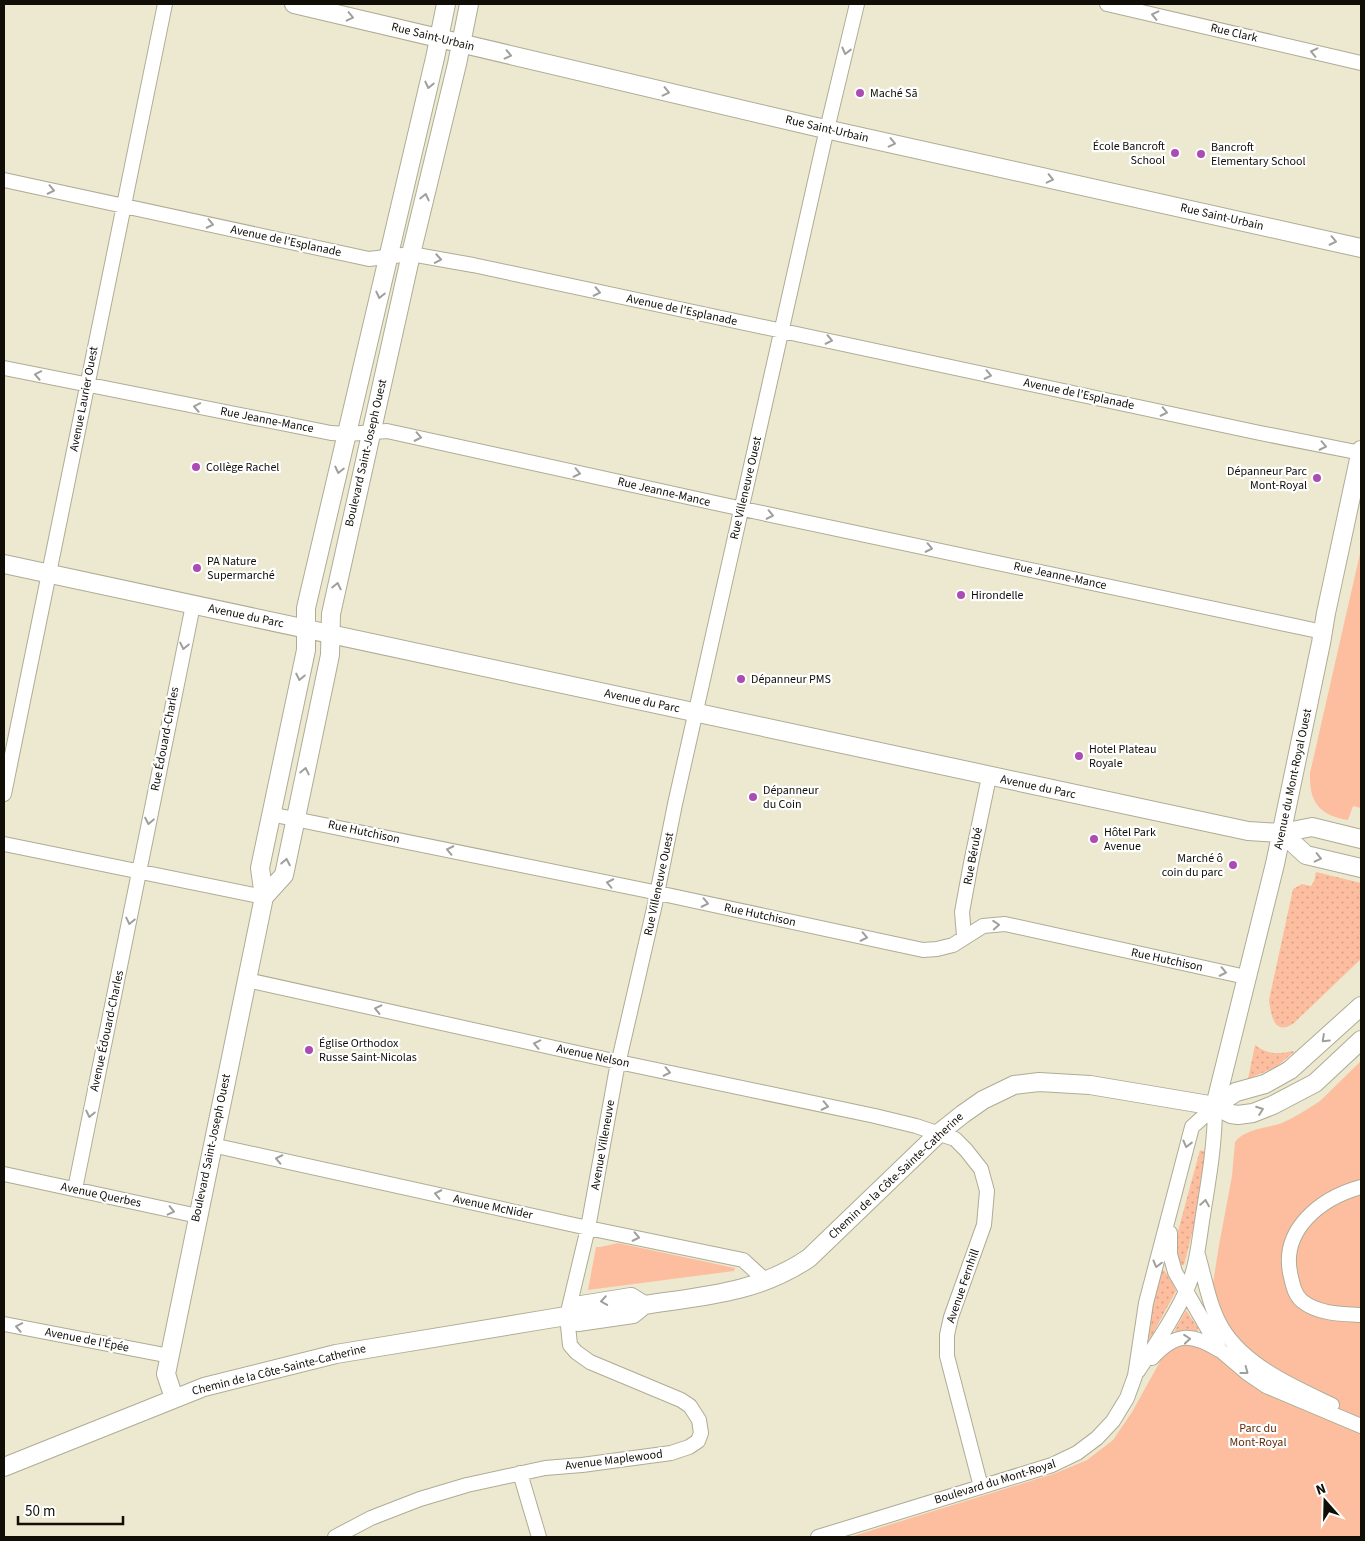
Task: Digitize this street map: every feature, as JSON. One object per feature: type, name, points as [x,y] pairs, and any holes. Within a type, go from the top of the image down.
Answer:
[{"type":"main road","name":"Rue Saint-Urbain","points":[[294,4],[827,129],[1361,248]]},
{"type":"main road","name":"Boulevard Saint-Joseph Ouest","points":[[174,1398],[166,1374],[264,898],[260,868],[306,650],[306,608],[348,434],[446,4]]},
{"type":"main road","name":"Boulevard Saint-Joseph Ouest","points":[[264,898],[284,875],[330,656],[331,614],[370,432],[469,4]]},
{"type":"main road","name":"Avenue du Mont-Royal Ouest","points":[[1214,1106],[1282,833],[1361,452]]},
{"type":"main road","name":"Avenue du Parc","points":[[4,564],[1248,831],[1282,833],[1312,827],[1361,840]]},
{"type":"main road","points":[[1282,833],[1306,855],[1361,868]]},
{"type":"main road","points":[[1214,1106],[1236,1092],[1266,1084],[1290,1070],[1361,1006]]},
{"type":"main road","name":"Chemin de la Côte-Sainte-Catherine","points":[[4,1467],[204,1387],[336,1354],[567,1316],[575,1306],[586,1304],[631,1297],[644,1305],[732,1292],[766,1281],[796,1268],[809,1258],[939,1133],[963,1114],[996,1093],[1014,1085],[1039,1082],[1090,1085],[1214,1106],[1231,1114],[1238,1115],[1253,1113],[1274,1105],[1315,1082],[1361,1040]]},
{"type":"street","name":"Avenue Laurier Ouest","points":[[4,794],[164,4]]},
{"type":"street","name":"Rue Villeneuve Ouest","points":[[640,974],[741,509],[857,4]]},
{"type":"street","name":"Rue Clark","points":[[1107,4],[1361,63]]},
{"type":"street","name":"Avenue de l'Esplanade","points":[[4,180],[369,259],[411,254],[473,265],[1335,449],[1361,452]]},
{"type":"street","name":"Rue Jeanne-Mance","points":[[4,368],[331,433],[348,434],[387,430],[741,509],[1323,632]]},
{"type":"street","name":"Rue Édouard-Charles","points":[[139,873],[193,605]]},
{"type":"street","name":"Rue Bérubé","points":[[964,936],[962,912],[990,777]]},
{"type":"street","name":"Rue Hutchison","points":[[270,814],[657,893],[923,950],[953,945],[964,936],[983,926],[1005,924],[1246,977]]},
{"type":"street","points":[[4,844],[264,898]]},
{"type":"street","name":"Avenue Édouard-Charles","points":[[75,1189],[139,873]]},
{"type":"street","name":"Avenue Villeneuve","points":[[567,1316],[588,1228],[619,1062],[640,974]]},
{"type":"street","name":"Avenue Nelson","points":[[247,980],[875,1116],[939,1133]]},
{"type":"street","name":"Boulevard du Mont-Royal","points":[[1135,1376],[1146,1303],[1192,1127],[1214,1106]]},
{"type":"street","name":"Boulevard du Mont-Royal","points":[[818,1537],[1052,1465],[1087,1446],[1113,1421],[1126,1398],[1135,1376],[1164,1331],[1186,1291],[1198,1251],[1212,1158],[1215,1128],[1214,1106]]},
{"type":"street","name":"Avenue Fernhill","points":[[939,1133],[958,1141],[966,1150],[981,1169],[988,1191],[984,1225],[951,1316],[947,1334],[946,1356],[981,1487]]},
{"type":"street","name":"Avenue McNider","points":[[212,1145],[588,1228],[743,1260],[766,1281]]},
{"type":"street","name":"Avenue Querbes","points":[[4,1174],[198,1216]]},
{"type":"street","points":[[1361,1187],[1329,1200],[1314,1210],[1296,1234],[1290,1247],[1288,1259],[1294,1291],[1300,1299],[1320,1310],[1361,1315]]},
{"type":"street","name":"Boulevard du Mont-Royal","points":[[1169,1217],[1172,1263],[1186,1291]]},
{"type":"street","points":[[1198,1251],[1212,1306],[1222,1328],[1236,1345],[1248,1357],[1282,1379],[1330,1404],[1361,1417]]},
{"type":"street","points":[[1186,1291],[1220,1350]]},
{"type":"street","name":"Avenue Maplewood","points":[[335,1537],[371,1518],[420,1499],[467,1485],[545,1468],[671,1453],[689,1447],[698,1441],[702,1433],[699,1420],[695,1413],[681,1400],[590,1362],[576,1352],[568,1339],[567,1316]]},
{"type":"street","name":"Avenue de l'Épée","points":[[4,1324],[170,1356]]},
{"type":"street","points":[[1135,1376],[1162,1348],[1182,1338],[1199,1339],[1220,1350],[1266,1386],[1361,1426]]},
{"type":"street","points":[[520,1473],[540,1537]]},
{"type":"green space","points":[[1361,549],[1361,808],[1353,806],[1348,820],[1330,815],[1318,806],[1312,792],[1310,773]]},
{"type":"green space","points":[[1316,872],[1361,883],[1361,959],[1294,1023],[1287,1027],[1282,1027],[1278,1026],[1273,1018],[1269,1000],[1293,889],[1302,884],[1311,886]]},
{"type":"green space","points":[[1255,1045],[1269,1052],[1294,1052],[1276,1067],[1248,1079]]},
{"type":"green space","name":"Parc du Mont-Royal","points":[[1361,1061],[1361,1537],[850,1537],[1056,1473],[1087,1460],[1113,1440],[1132,1412],[1162,1358],[1170,1350],[1183,1343],[1203,1347],[1232,1176],[1235,1142],[1244,1134],[1282,1123],[1297,1116],[1320,1101]]},
{"type":"green space","points":[[1200,1150],[1205,1152],[1198,1210],[1184,1265],[1180,1265],[1177,1247],[1178,1231]]},
{"type":"green space","points":[[618,1243],[735,1268],[734,1271],[588,1290],[596,1247]]},
{"type":"green space","points":[[1164,1270],[1176,1291],[1150,1339],[1146,1336],[1161,1271]]},
{"type":"green space","points":[[1186,1310],[1198,1328],[1198,1332],[1176,1333],[1175,1330]]},
{"type":"place","name":"Maché Sā","points":[[860,93]]},
{"type":"place","name":"École Bancroft School","points":[[1175,153]]},
{"type":"place","name":"Bancroft Elementary School","points":[[1201,154]]},
{"type":"place","name":"Collège Rachel","points":[[196,467]]},
{"type":"place","name":"Dépanneur Parc Mont-Royal","points":[[1317,478]]},
{"type":"place","name":"PA Nature Supermarché","points":[[197,568]]},
{"type":"place","name":"Hirondelle","points":[[961,595]]},
{"type":"place","name":"Dépanneur PMS","points":[[741,679]]},
{"type":"place","name":"Hotel Plateau Royale","points":[[1079,756]]},
{"type":"place","name":"Dépanneur du Coin","points":[[753,797]]},
{"type":"place","name":"Hôtel Park Avenue","points":[[1094,839]]},
{"type":"place","name":"Marché ô coin du parc","points":[[1233,865]]},
{"type":"place","name":"Église Orthodox Russe Saint-Nicolas","points":[[309,1050]]}]
